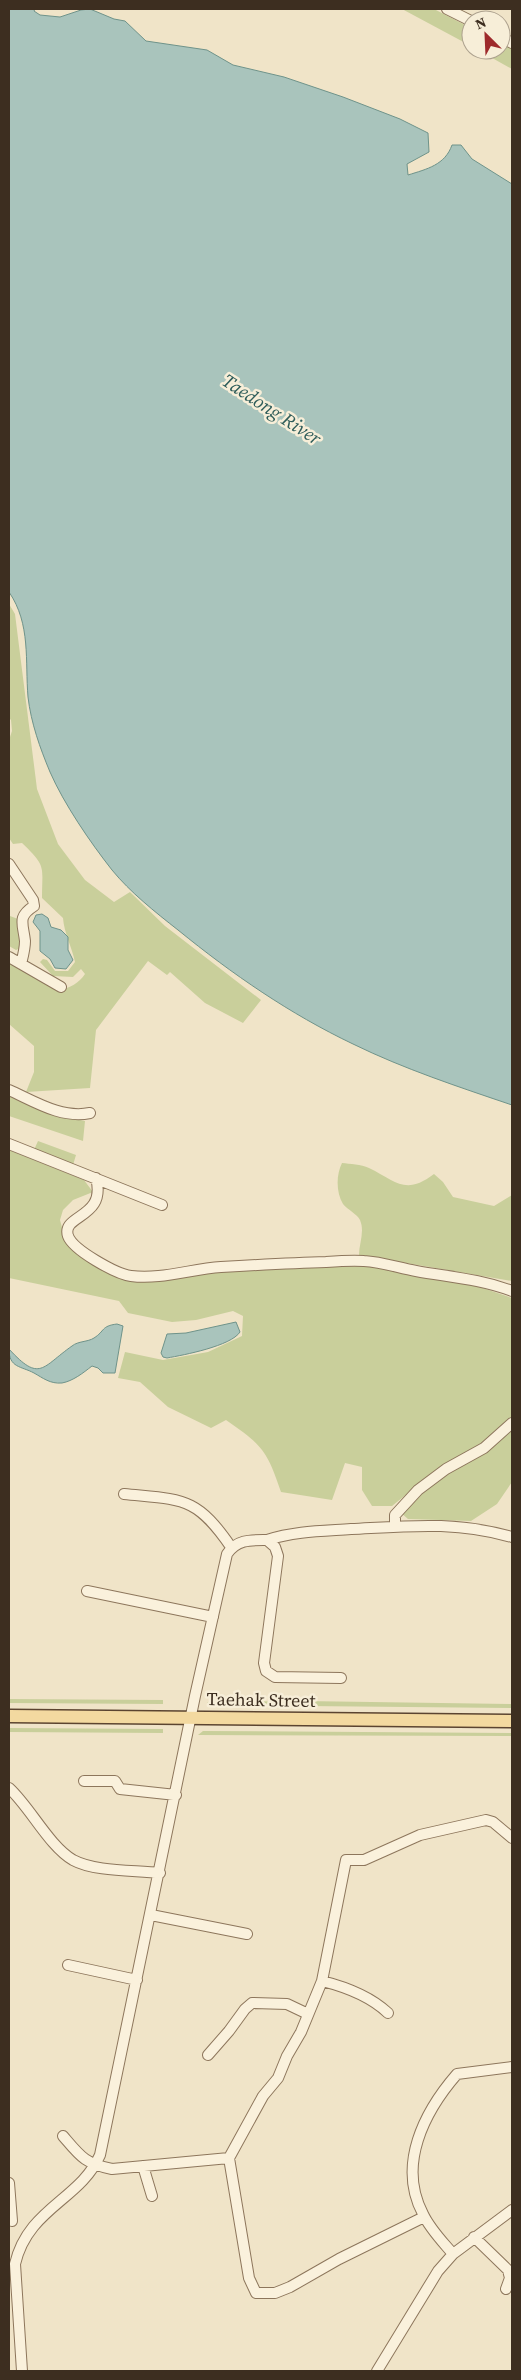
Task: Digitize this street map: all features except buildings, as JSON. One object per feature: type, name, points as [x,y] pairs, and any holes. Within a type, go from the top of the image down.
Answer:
[{"type":"main road","name":"Taehak Street","points":[[9,1716],[191,1716],[512,1721]]},
{"type":"street","points":[[448,9],[461,16]]},
{"type":"street","points":[[9,864],[33,900],[34,906],[24,912],[22,921],[25,950],[21,964]]},
{"type":"street","points":[[9,957],[62,986]]},
{"type":"street","points":[[9,1090],[58,1112],[70,1115],[90,1113]]},
{"type":"street","points":[[9,1144],[162,1205]]},
{"type":"street","points":[[96,1178],[99,1189],[97,1201],[91,1209],[71,1222],[67,1229],[68,1237],[73,1244],[111,1270],[130,1276],[153,1276],[224,1266],[364,1261],[464,1277],[512,1290]]},
{"type":"street","points":[[395,1527],[395,1515],[418,1490],[446,1469],[484,1448],[512,1423]]},
{"type":"street","points":[[124,1494],[174,1499],[195,1507],[206,1514],[231,1547]]},
{"type":"street","points":[[22,2371],[15,2264],[26,2234],[42,2216],[95,2166],[100,2155],[176,1796],[191,1716],[227,1554],[231,1547],[238,1543],[267,1540],[299,1532],[449,1525],[512,1537]]},
{"type":"street","points":[[267,1540],[275,1547],[278,1556],[264,1662],[266,1670],[275,1677],[341,1678]]},
{"type":"street","points":[[87,1591],[213,1617]]},
{"type":"street","points":[[84,1781],[115,1781],[120,1789],[176,1796]]},
{"type":"street","points":[[9,1788],[61,1850],[73,1860],[90,1865],[160,1873]]},
{"type":"street","points":[[424,2217],[339,2259],[290,2287],[269,2294],[256,2293],[249,2278],[229,2158],[263,2096],[278,2078],[322,1981],[346,1860],[364,1860],[420,1835],[486,1820],[493,1822],[512,1838]]},
{"type":"street","points":[[151,1915],[247,1934]]},
{"type":"street","points":[[68,1965],[137,1980]]},
{"type":"street","points":[[322,1981],[342,1986],[361,1995],[378,2004],[388,2013]]},
{"type":"street","points":[[208,2055],[252,2003],[287,2004],[308,2014]]},
{"type":"street","points":[[453,2254],[424,2217],[414,2190],[412,2160],[432,2107],[457,2074],[512,2067]]},
{"type":"street","points":[[63,2136],[85,2161],[95,2166],[112,2169],[229,2158]]},
{"type":"street","points":[[143,2166],[152,2196]]},
{"type":"street","points":[[9,2184],[10,2220],[17,2222],[26,2234]]},
{"type":"street","points":[[377,2371],[438,2271],[453,2254],[512,2210]]},
{"type":"street","points":[[474,2237],[508,2270],[510,2278],[506,2289]]},
{"type":"green space","points":[[402,9],[434,9],[461,23],[461,41]]},
{"type":"green space","points":[[511,48],[512,49],[512,69],[496,60],[511,60]]},
{"type":"green space","points":[[9,604],[15,614],[37,789],[58,844],[85,880],[114,902],[130,892],[165,926],[261,1000],[243,1023],[205,1003],[170,972],[167,975],[148,961],[96,1030],[90,1088],[26,1092],[34,1072],[34,1046],[9,1024],[9,962],[59,990],[74,985],[85,974],[81,969],[73,977],[53,976],[40,962],[43,959],[47,960],[55,971],[68,971],[75,962],[63,918],[42,898],[42,873],[36,857],[22,843],[13,844],[9,838],[9,740],[12,731],[9,718]]},
{"type":"green space","points":[[10,916],[18,919],[21,948],[16,950],[9,946]]},
{"type":"green space","points":[[9,1095],[61,1116],[85,1121],[83,1141],[9,1116]]},
{"type":"green space","points":[[38,1141],[76,1155],[73,1165],[34,1150]]},
{"type":"green space","points":[[9,1150],[84,1180],[93,1192],[73,1200],[63,1210],[60,1220],[64,1235],[73,1250],[115,1275],[365,1265],[468,1283],[512,1298],[512,1417],[481,1444],[438,1469],[392,1506],[372,1506],[362,1490],[362,1467],[345,1463],[332,1500],[281,1492],[272,1467],[262,1450],[248,1436],[226,1420],[211,1428],[168,1407],[140,1382],[118,1378],[125,1352],[163,1360],[208,1352],[242,1336],[243,1316],[233,1311],[196,1320],[172,1322],[128,1313],[119,1301],[9,1278]]},
{"type":"green space","points":[[342,1163],[366,1167],[401,1184],[408,1185],[424,1181],[434,1174],[443,1182],[453,1197],[494,1206],[512,1195],[512,1281],[359,1255],[362,1233],[360,1220],[343,1204],[338,1189]]},
{"type":"green space","points":[[512,1426],[512,1482],[497,1504],[471,1521],[408,1519],[400,1512],[419,1491]]},
{"type":"green space","points":[[9,1699],[163,1700],[163,1704],[9,1703]]},
{"type":"green space","points":[[302,1701],[512,1704],[512,1708],[207,1705],[207,1702]]},
{"type":"green space","points":[[9,1728],[163,1729],[163,1733],[9,1732]]},
{"type":"green space","points":[[203,1731],[512,1733],[512,1736],[198,1735]]},
{"type":"water","name":"Taedong River","points":[[9,9],[35,9],[34,11],[40,15],[60,17],[90,9],[114,19],[125,21],[146,41],[207,50],[233,65],[284,77],[343,97],[400,119],[428,133],[429,152],[407,164],[408,175],[422,171],[440,162],[449,152],[452,145],[461,145],[472,159],[512,184],[512,1105],[412,1070],[372,1053],[307,1020],[240,977],[161,916],[119,878],[78,823],[62,797],[50,772],[36,735],[29,707],[24,630],[16,604],[9,592]]},
{"type":"water","points":[[42,914],[48,918],[51,927],[61,930],[68,937],[68,950],[73,960],[66,969],[55,968],[50,959],[40,951],[40,931],[33,922],[36,915]]},
{"type":"water","points":[[236,1322],[240,1332],[227,1342],[167,1358],[163,1357],[161,1353],[167,1334],[186,1333]]},
{"type":"water","points":[[117,1324],[123,1326],[115,1373],[103,1373],[98,1368],[92,1366],[70,1380],[54,1383],[17,1366],[11,1360],[9,1349],[28,1366],[35,1369],[41,1368],[74,1344],[92,1339],[106,1327]]}]
